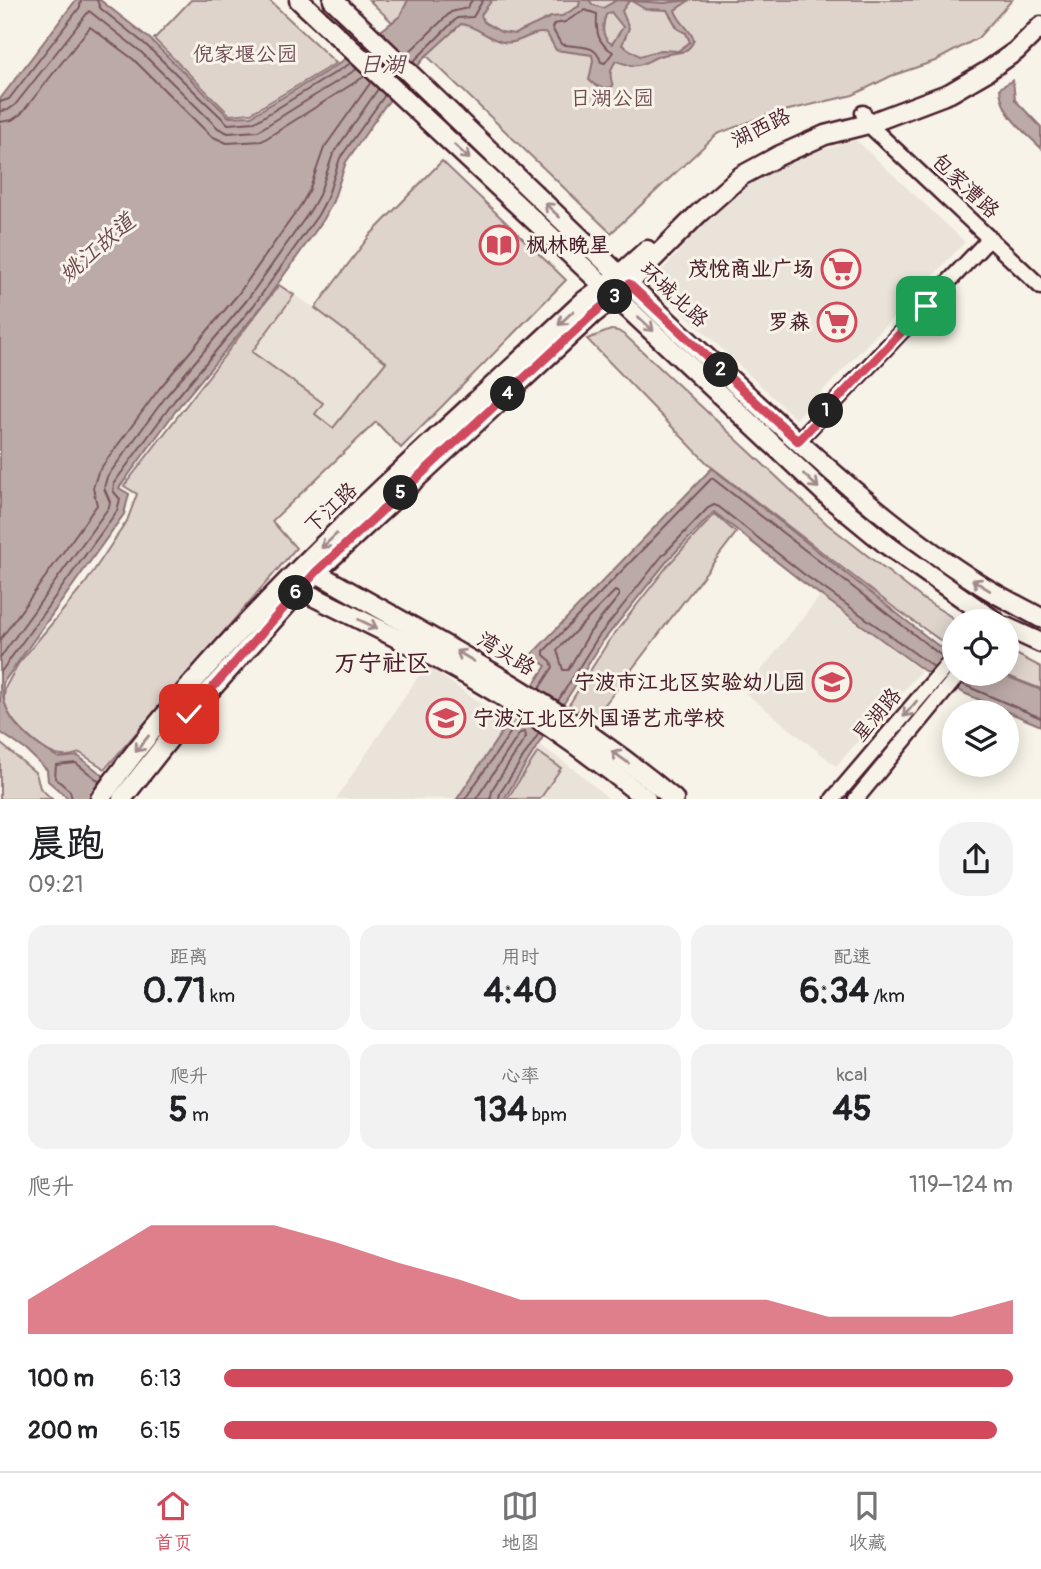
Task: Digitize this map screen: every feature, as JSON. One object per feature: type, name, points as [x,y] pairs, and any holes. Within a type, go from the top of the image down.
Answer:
[{"type":"main road","name":"环城北路","points":[[299,0],[412,106],[897,526],[981,585],[1041,618]]},
{"type":"main road","name":"环城北路","points":[[333,0],[423,87],[831,499],[887,545],[974,609]]},
{"type":"main road","name":"湖西路","points":[[618,285],[741,176],[778,156],[866,118],[950,93],[1016,51],[1041,26]]},
{"type":"main road","name":"下江路","points":[[100,799],[122,788],[189,714],[292,586],[309,569],[584,301],[618,285]]},
{"type":"main road","name":"湾头路","points":[[309,569],[432,636],[519,698],[674,799]]},
{"type":"main road","name":"湾头路","points":[[292,586],[519,698]]},
{"type":"main road","points":[[1019,633],[1041,643]]},
{"type":"main road","name":"湾头路","points":[[559,724],[646,799]]},
{"type":"street","name":"包家漕路","points":[[866,118],[1041,287]]},
{"type":"street","points":[[798,441],[989,238]]},
{"type":"street","name":"星湖路","points":[[833,799],[942,671]]},
{"type":"street","name":"星湖路","points":[[856,799],[949,686]]},
{"type":"shaded area","points":[[856,140],[965,242],[796,419],[668,298],[661,272],[735,193],[791,158]]},
{"type":"shaded area","points":[[294,295],[386,362],[332,428],[314,414],[323,404],[252,352]]},
{"type":"shaded area","name":"宁波市江北区实验幼儿园","points":[[820,596],[921,671],[836,766],[744,692]]},
{"type":"shaded area","name":"宁波江北区外国语艺术学校","points":[[426,665],[578,772],[609,799],[336,799]]},
{"type":"green space","name":"倪家堰公园","points":[[191,0],[269,0],[336,63],[251,113],[230,115],[154,39]]},
{"type":"green space","name":"日湖公园","points":[[369,0],[1012,0],[978,38],[935,61],[891,76],[853,95],[767,115],[717,134],[611,233]]},
{"type":"green space","points":[[442,161],[566,280],[401,448],[376,422],[272,521],[296,548],[105,769],[80,753],[68,756],[47,751],[22,730],[3,708],[5,688],[18,664],[85,584],[127,521],[137,494],[124,486],[279,285],[294,295],[252,352],[323,403],[315,414],[333,428],[386,362],[315,308],[371,234]]},
{"type":"green space","points":[[611,330],[626,336],[827,524],[942,611],[942,641],[709,465],[587,339]]},
{"type":"green space","points":[[715,514],[736,533],[593,720],[569,705],[608,642],[669,564]]},
{"type":"green space","points":[[1019,656],[1041,667],[1041,689],[1019,680]]},
{"type":"green space","points":[[0,743],[36,773],[40,788],[52,799],[0,799]]},
{"type":"green space","points":[[538,752],[561,768],[540,799],[507,799]]},
{"type":"water","points":[[76,0],[100,0],[150,39],[229,117],[251,116],[337,65],[400,16],[408,0],[492,0],[481,15],[484,22],[501,32],[515,34],[551,17],[562,16],[579,6],[580,0],[589,0],[593,5],[603,8],[617,0],[629,1],[622,11],[629,28],[622,45],[640,56],[661,50],[678,51],[690,42],[686,33],[678,29],[667,10],[645,9],[632,1],[664,3],[690,0],[675,10],[694,40],[688,49],[635,65],[616,61],[611,73],[613,86],[600,88],[589,80],[592,55],[556,50],[547,34],[536,34],[509,43],[461,24],[425,57],[384,107],[346,162],[324,219],[259,310],[180,405],[119,488],[129,494],[124,514],[3,683],[3,696],[12,719],[28,737],[59,758],[78,756],[134,799],[69,799],[48,781],[47,770],[26,750],[0,732],[0,99]],"holes":[[[611,12],[623,27],[612,44],[604,35],[603,27],[606,15]]]},
{"type":"water","points":[[1013,80],[1015,100],[1041,127],[1041,148],[1014,121],[1004,106],[1000,88]]},
{"type":"water","points":[[712,468],[942,649],[942,681],[923,670],[800,580],[714,512],[668,560],[603,641],[504,799],[457,799],[546,666],[531,655]]},
{"type":"water","points":[[1019,681],[1041,690],[1041,726],[1019,717],[1019,700],[980,700],[952,686],[1019,686]]},
{"type":"place","name":"枫林晚星","points":[[499,245]]},
{"type":"place","name":"茂悦商业广场","points":[[841,269]]},
{"type":"place","name":"罗森","points":[[837,322]]},
{"type":"place","name":"宁波市江北区实验幼儿园","points":[[832,682]]},
{"type":"place","name":"宁波江北区外国语艺术学校","points":[[446,718]]},
{"type":"district","name":"万宁社区","points":[[382,663]]},
{"type":"route","points":[[189,714],[316,572],[592,315],[629,284],[798,441],[926,306]]},
{"type":"water label","name":"日湖","points":[[382,64]]},
{"type":"water label","name":"姚江故道","points":[[97,248]]}]
